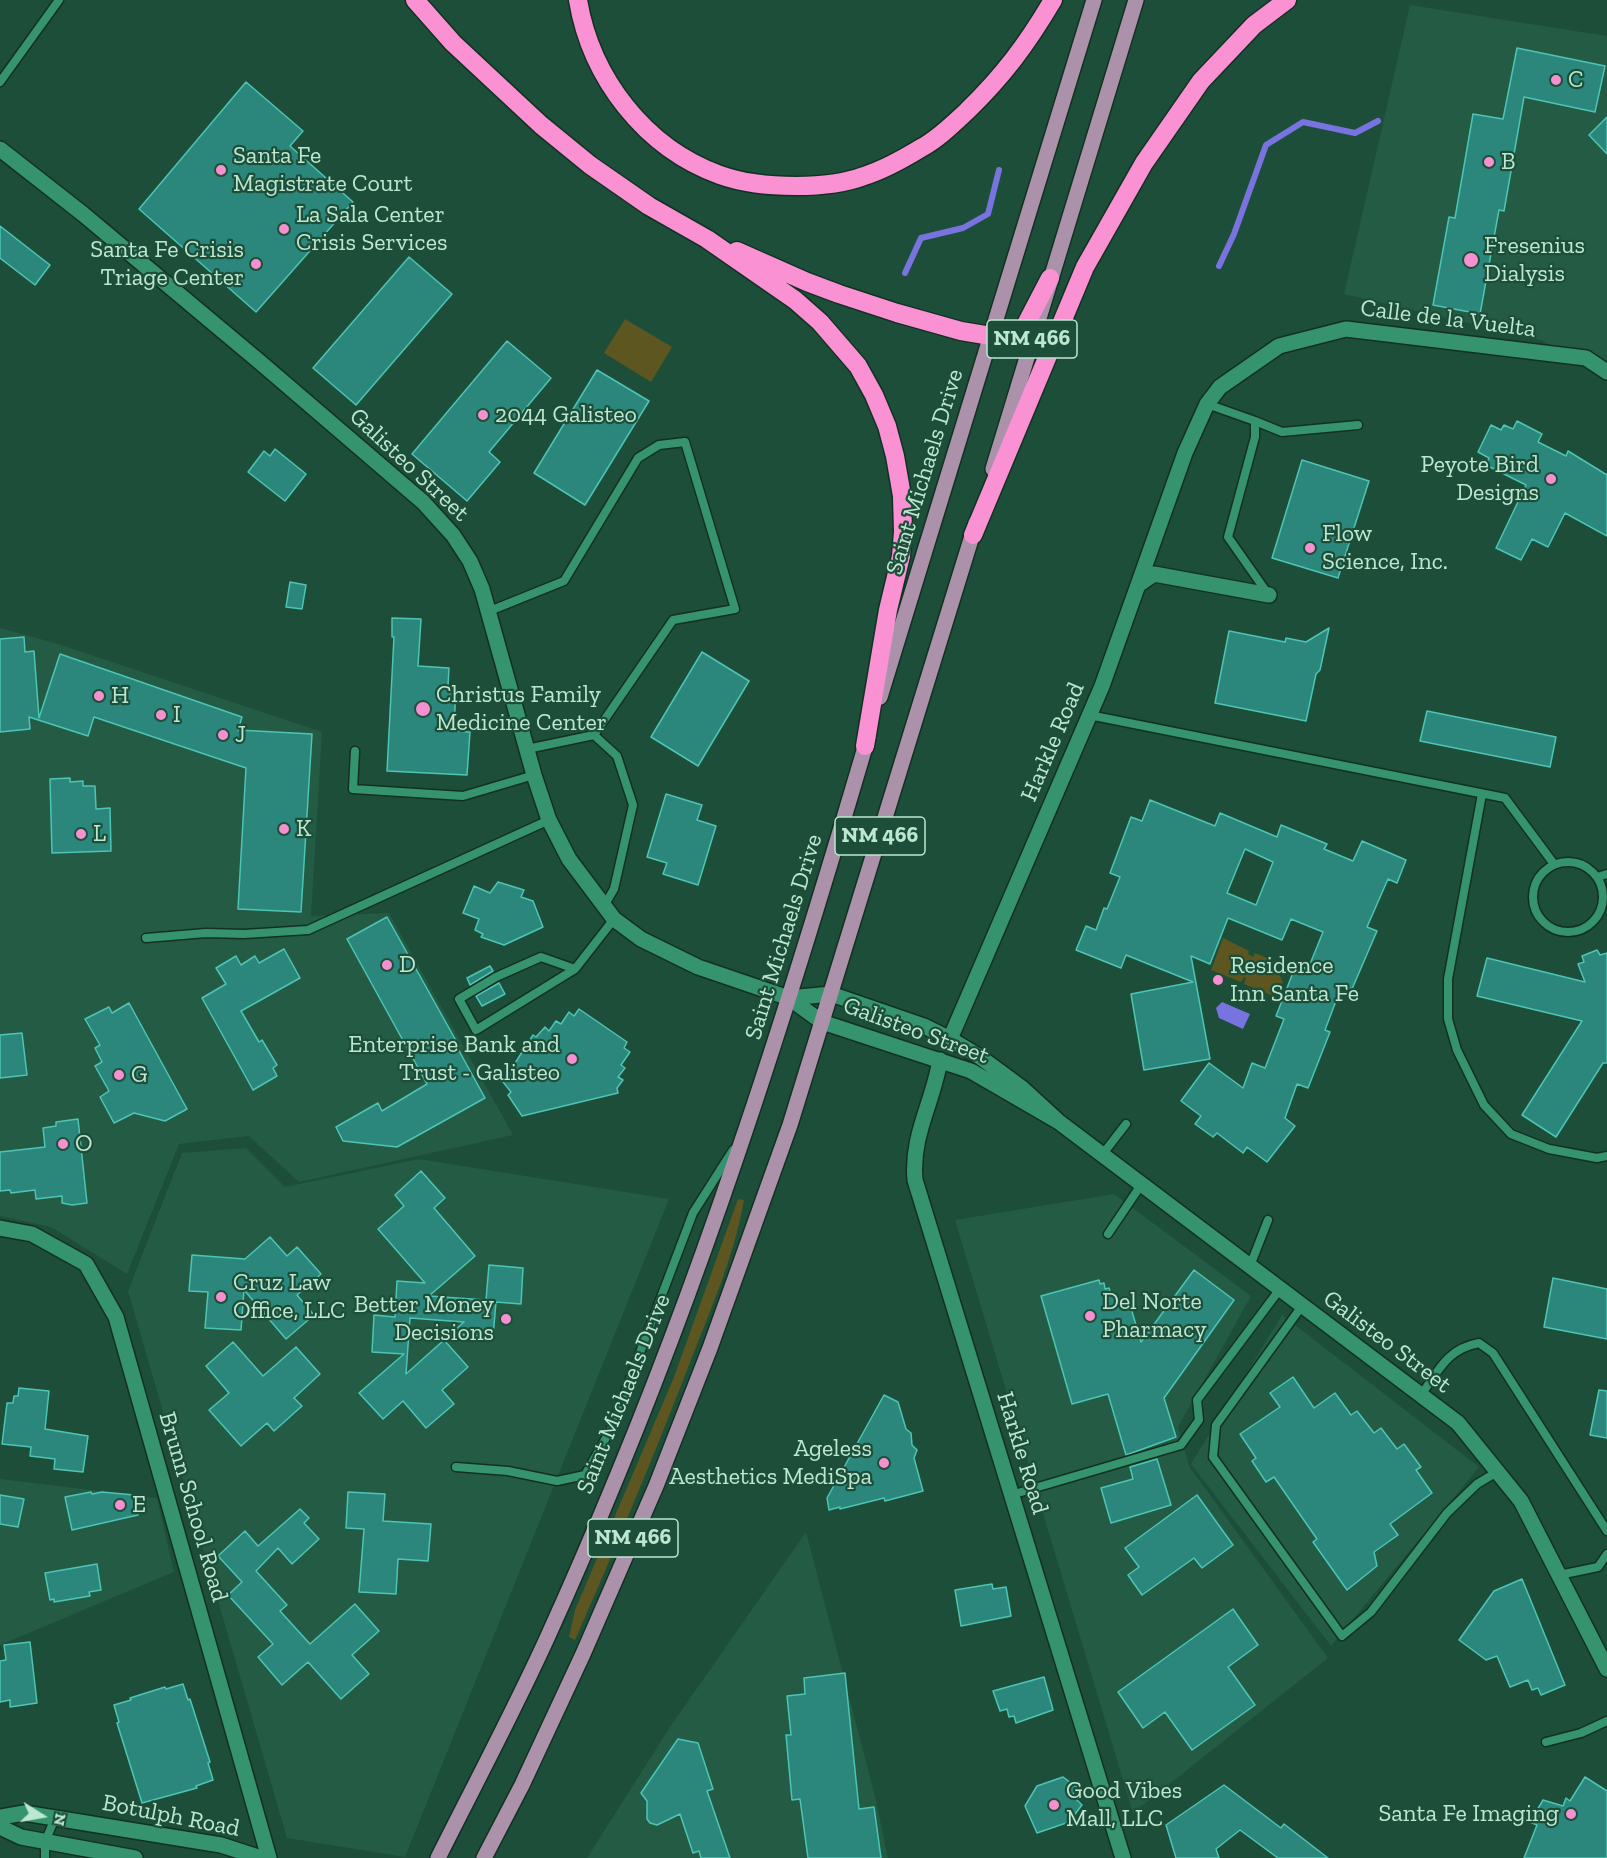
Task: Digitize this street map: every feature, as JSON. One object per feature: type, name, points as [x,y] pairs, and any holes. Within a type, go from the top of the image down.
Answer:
[{"type":"highway","points":[[415,0],[453,43],[541,125],[591,165],[649,206],[707,239],[795,300],[820,322],[858,366],[887,426],[902,496],[903,532],[901,556],[888,610],[865,746]]},
{"type":"highway","points":[[578,0],[581,19],[597,64],[620,101],[657,139],[695,164],[722,176],[753,184],[810,186],[863,177],[923,148],[952,125],[995,84],[1028,42],[1053,0]]},
{"type":"highway","points":[[973,535],[1085,267],[1144,163],[1201,81],[1254,25],[1287,0]]},
{"type":"highway","points":[[707,239],[839,294],[897,313],[990,337],[1003,338],[1024,328],[1050,278]]},
{"type":"main road","name":"Saint Michaels Drive","points":[[438,1858],[548,1637],[619,1471],[660,1368],[748,1126],[1094,0]]},
{"type":"main road","name":"NM 466","points":[[484,1858],[522,1785],[578,1664],[656,1486],[761,1210],[831,994],[1136,0]]},
{"type":"street","name":"Galisteo Street","points":[[0,149],[83,214],[261,363],[423,502],[453,535],[470,561],[482,589],[534,775],[549,820],[569,859],[614,919],[641,939],[698,967],[789,998],[822,1022],[972,1071],[1059,1122]]},
{"type":"street","name":"Calle de la Vuelta","points":[[1138,585],[1185,453],[1207,404],[1220,387],[1279,346],[1346,329],[1586,358],[1607,372]]},
{"type":"street","points":[[1138,585],[1154,574],[1269,595]]},
{"type":"street","name":"Harkle Road","points":[[950,1039],[1102,686],[1138,585]]},
{"type":"street","name":"Galisteo Street","points":[[789,998],[831,994],[924,1026],[950,1039],[1022,1088],[1059,1122],[1458,1423],[1521,1501],[1607,1669]]},
{"type":"street","name":"Harkle Road","points":[[940,1060],[938,1075],[917,1140],[913,1162],[915,1180],[1123,1858]]},
{"type":"street","name":"Brunn School Road","points":[[0,1228],[32,1234],[86,1264],[116,1317],[269,1858]]},
{"type":"street","name":"Botulph Road","points":[[0,1817],[24,1813],[221,1845],[261,1858]]},
{"type":"street","name":"Botulph Road","points":[[0,1827],[21,1837],[97,1855],[135,1858]]},
{"type":"lane","points":[[0,82],[59,0]]},
{"type":"lane","points":[[1207,404],[1282,432],[1358,425]]},
{"type":"lane","points":[[1255,421],[1255,437],[1228,537],[1269,595]]},
{"type":"lane","points":[[487,612],[564,581],[638,458],[659,445],[685,442],[735,609],[673,620],[594,735],[527,749]]},
{"type":"lane","points":[[1089,715],[1505,798],[1554,864]]},
{"type":"lane","points":[[594,735],[617,756],[633,805],[614,889],[604,906]]},
{"type":"lane","points":[[356,751],[353,789],[463,796],[534,775]]},
{"type":"lane","points":[[1482,794],[1448,979],[1448,1019],[1457,1050],[1484,1105],[1511,1134],[1549,1149],[1597,1158],[1607,1156]]},
{"type":"lane","points":[[146,938],[206,933],[244,934],[308,930],[549,820]]},
{"type":"lane","points":[[1564,861],[1582,864],[1597,877],[1602,888],[1603,899],[1594,920],[1585,927],[1563,932],[1542,921],[1532,901],[1537,879],[1544,870],[1564,861]]},
{"type":"lane","points":[[1597,877],[1607,874]]},
{"type":"lane","points":[[575,969],[541,957],[496,977],[459,999],[476,1030],[575,969],[614,919]]},
{"type":"lane","points":[[1102,1155],[1126,1124]]},
{"type":"lane","points":[[456,1467],[557,1480],[585,1475],[611,1429],[693,1213],[748,1126]]},
{"type":"lane","points":[[1107,1234],[1141,1185]]},
{"type":"lane","points":[[1250,1266],[1268,1220]]},
{"type":"lane","points":[[1011,1495],[1181,1445],[1198,1420],[1197,1400],[1280,1289]]},
{"type":"lane","points":[[1302,1306],[1216,1425],[1213,1457],[1342,1636],[1371,1612],[1448,1513],[1477,1484],[1497,1472]]},
{"type":"lane","points":[[1421,1395],[1450,1354],[1464,1346],[1479,1343],[1486,1348],[1492,1353],[1607,1531]]},
{"type":"lane","points":[[1559,1575],[1598,1568],[1607,1554]]},
{"type":"lane","points":[[1546,1742],[1581,1733],[1607,1721]]},
{"type":"lane","points":[[45,1858],[45,1842],[55,1818]]},
{"type":"shaded area","points":[[1410,5],[1607,36],[1607,378],[1541,340],[1344,294]]},
{"type":"shaded area","points":[[625,319],[672,347],[651,382],[604,353]]},
{"type":"shaded area","points":[[0,628],[58,644],[322,732],[311,916],[389,913],[513,1135],[299,1182],[249,1136],[179,1144],[127,1274],[51,1227],[0,1216]]},
{"type":"shaded area","points":[[1223,938],[1249,951],[1248,954],[1253,957],[1255,953],[1272,960],[1283,982],[1276,997],[1244,984],[1246,978],[1244,977],[1241,982],[1211,970]]},
{"type":"shaded area","points":[[1222,1002],[1250,1014],[1243,1029],[1219,1018],[1216,1008]]},
{"type":"shaded area","points":[[246,1148],[285,1187],[419,1159],[669,1199],[405,1857],[287,1838],[128,1291],[182,1153]]},
{"type":"shaded area","points":[[1114,1194],[1251,1296],[1178,1427],[1189,1466],[1328,1658],[1133,1813],[955,1220]]},
{"type":"shaded area","points":[[738,1199],[744,1200],[740,1221],[721,1284],[648,1469],[575,1640],[569,1637],[575,1610],[674,1377]]},
{"type":"shaded area","points":[[1282,1315],[1479,1467],[1331,1646],[1191,1464]]},
{"type":"shaded area","points":[[0,1479],[157,1498],[174,1572],[0,1645]]},
{"type":"shaded area","points":[[806,1532],[875,1796],[888,1858],[587,1858],[670,1727]]},
{"type":"building","points":[[1517,48],[1605,66],[1595,112],[1524,97],[1504,211],[1499,210],[1480,314],[1433,305],[1449,217],[1455,218],[1473,114],[1503,119]]},
{"type":"building","points":[[246,82],[303,131],[290,146],[353,202],[256,312],[139,209]]},
{"type":"building","points":[[1607,117],[1607,154],[1589,135]]},
{"type":"building","points":[[0,226],[50,265],[35,285],[0,258]]},
{"type":"building","points":[[409,257],[452,294],[356,405],[313,368]]},
{"type":"building","name":"2044 Galisteo","points":[[507,341],[551,378],[489,452],[500,462],[467,501],[412,454]]},
{"type":"building","points":[[597,370],[649,401],[585,505],[534,473]]},
{"type":"building","points":[[1517,421],[1542,434],[1538,442],[1566,456],[1568,451],[1607,475],[1607,536],[1565,513],[1548,547],[1532,539],[1521,560],[1496,548],[1526,485],[1486,465],[1489,458],[1478,452],[1491,425],[1501,430],[1504,425],[1513,429]]},
{"type":"building","points":[[275,449],[306,474],[285,501],[248,472],[264,451],[270,456]]},
{"type":"building","points":[[1302,460],[1369,481],[1338,578],[1272,558]]},
{"type":"building","points":[[290,582],[306,585],[302,609],[286,607]]},
{"type":"building","name":"Christus Family Medicine Center","points":[[392,618],[421,619],[418,666],[449,668],[448,686],[456,686],[454,731],[470,732],[467,775],[387,771],[394,637],[392,637]]},
{"type":"building","points":[[1329,628],[1306,721],[1215,703],[1229,631],[1285,642],[1286,638],[1306,642]]},
{"type":"building","points":[[24,637],[25,652],[34,651],[39,718],[60,654],[242,717],[238,730],[312,734],[301,912],[238,909],[246,768],[94,717],[88,736],[29,717],[30,729],[0,732],[0,639]]},
{"type":"building","points":[[702,652],[749,681],[698,766],[651,737]]},
{"type":"building","points":[[1427,711],[1556,737],[1550,767],[1420,741]]},
{"type":"building","name":"L","points":[[70,778],[70,782],[83,781],[83,786],[95,786],[96,809],[110,808],[111,851],[52,853],[50,779]]},
{"type":"building","points":[[666,794],[702,805],[697,820],[716,826],[698,885],[663,874],[667,863],[647,857]]},
{"type":"building","points":[[1150,800],[1215,826],[1220,813],[1277,837],[1281,825],[1327,844],[1324,849],[1353,861],[1362,841],[1406,860],[1397,883],[1388,879],[1367,927],[1377,931],[1352,989],[1342,985],[1325,1030],[1330,1032],[1308,1088],[1297,1084],[1285,1118],[1295,1126],[1267,1162],[1247,1147],[1243,1153],[1217,1133],[1213,1137],[1195,1124],[1201,1116],[1181,1101],[1209,1063],[1243,1088],[1252,1063],[1265,1068],[1284,1019],[1276,1016],[1296,965],[1308,969],[1323,932],[1291,919],[1282,940],[1228,918],[1210,964],[1191,956],[1210,1059],[1144,1070],[1131,994],[1193,982],[1126,955],[1121,968],[1076,950],[1086,926],[1096,930],[1104,908],[1107,909],[1120,877],[1110,873],[1131,817],[1142,821]],"holes":[[[1245,849],[1273,862],[1256,905],[1227,893]]]},
{"type":"building","points":[[498,882],[524,890],[521,897],[533,901],[543,927],[504,945],[481,937],[483,934],[475,930],[479,919],[463,913],[474,886],[490,893]]},
{"type":"building","points":[[387,917],[459,1046],[457,1047],[485,1098],[397,1147],[343,1141],[336,1127],[378,1103],[382,1111],[427,1084],[347,939]]},
{"type":"building","points":[[284,949],[300,978],[241,1011],[259,1042],[262,1040],[277,1065],[273,1068],[277,1076],[253,1090],[202,998],[226,984],[216,968],[236,956],[241,965],[255,956],[259,963]]},
{"type":"building","points":[[1597,950],[1600,955],[1607,953],[1607,1063],[1603,1063],[1556,1137],[1522,1115],[1582,1021],[1477,996],[1487,958],[1585,982],[1578,964],[1584,962],[1582,956]]},
{"type":"building","points":[[490,966],[493,971],[470,985],[467,978]]},
{"type":"building","points":[[499,983],[505,994],[482,1006],[476,996]]},
{"type":"building","points":[[129,1003],[187,1109],[165,1121],[134,1113],[114,1123],[100,1097],[109,1091],[95,1066],[102,1062],[95,1048],[100,1045],[85,1019],[109,1007],[112,1013]]},
{"type":"building","name":"Enterprise Bank and Trust - Galisteo","points":[[579,1009],[627,1042],[624,1048],[630,1052],[621,1065],[625,1068],[618,1077],[623,1080],[617,1088],[618,1093],[522,1116],[508,1095],[511,1092],[503,1082],[533,1035],[536,1037],[545,1027],[549,1031],[556,1021],[561,1024],[569,1012],[574,1016]]},
{"type":"building","points":[[22,1033],[27,1075],[0,1078],[0,1035]]},
{"type":"building","points":[[78,1119],[87,1203],[72,1205],[62,1203],[62,1196],[36,1199],[35,1190],[11,1193],[10,1190],[0,1191],[0,1152],[45,1147],[43,1128],[56,1126],[56,1122]]},
{"type":"building","points":[[421,1171],[445,1198],[434,1208],[475,1256],[429,1296],[486,1300],[489,1265],[523,1268],[521,1304],[496,1302],[493,1337],[450,1334],[464,1322],[410,1318],[406,1374],[444,1340],[468,1367],[442,1390],[454,1404],[426,1428],[403,1401],[383,1419],[359,1393],[404,1354],[372,1352],[374,1315],[395,1317],[397,1281],[425,1283],[378,1229],[404,1206],[395,1195]]},
{"type":"building","points":[[270,1237],[287,1256],[297,1247],[321,1274],[297,1295],[314,1315],[286,1339],[244,1290],[241,1330],[205,1328],[208,1292],[189,1291],[192,1255],[245,1259]]},
{"type":"building","points":[[1194,1270],[1234,1300],[1164,1398],[1176,1437],[1126,1455],[1108,1394],[1072,1404],[1041,1296],[1099,1280],[1100,1284],[1104,1283],[1105,1289],[1109,1288],[1111,1294],[1115,1293],[1119,1305],[1123,1304],[1124,1310],[1131,1308],[1141,1342]]},
{"type":"building","points":[[1553,1278],[1607,1289],[1607,1339],[1544,1327]]},
{"type":"building","points":[[233,1342],[263,1376],[296,1347],[320,1374],[294,1398],[302,1406],[274,1431],[267,1423],[241,1446],[209,1410],[229,1393],[206,1366]]},
{"type":"building","points":[[1293,1377],[1314,1408],[1335,1393],[1351,1415],[1357,1411],[1374,1433],[1381,1428],[1397,1449],[1404,1444],[1421,1467],[1416,1470],[1432,1493],[1390,1524],[1398,1535],[1374,1552],[1377,1566],[1347,1590],[1313,1542],[1317,1539],[1274,1477],[1266,1482],[1252,1461],[1256,1458],[1240,1434],[1280,1407],[1270,1393]]},
{"type":"building","points":[[19,1388],[49,1391],[45,1429],[88,1436],[83,1472],[54,1469],[55,1459],[30,1456],[31,1447],[2,1444],[7,1403],[13,1403],[14,1396],[18,1396]]},
{"type":"building","points":[[1599,1390],[1607,1391],[1607,1438],[1590,1435]]},
{"type":"building","points":[[884,1395],[898,1402],[906,1429],[911,1433],[912,1445],[917,1450],[914,1458],[923,1491],[885,1501],[884,1498],[829,1510],[827,1498]]},
{"type":"building","points":[[1157,1459],[1171,1505],[1111,1523],[1101,1488],[1133,1479],[1130,1467]]},
{"type":"building","points":[[91,1492],[92,1494],[102,1492],[134,1495],[138,1515],[72,1530],[65,1497]]},
{"type":"building","points":[[348,1492],[385,1494],[383,1521],[431,1524],[428,1561],[398,1559],[396,1594],[359,1592],[364,1529],[346,1528]]},
{"type":"building","points":[[0,1495],[24,1499],[18,1527],[0,1524]]},
{"type":"building","points":[[1197,1495],[1233,1545],[1202,1568],[1194,1558],[1142,1595],[1128,1575],[1139,1567],[1125,1548]]},
{"type":"building","points":[[300,1509],[309,1518],[304,1523],[319,1539],[292,1564],[278,1548],[256,1571],[287,1605],[280,1611],[310,1644],[355,1604],[379,1631],[352,1655],[369,1674],[341,1699],[308,1662],[282,1685],[258,1657],[273,1644],[228,1595],[242,1582],[218,1556],[245,1531],[258,1546]]},
{"type":"building","points":[[97,1564],[101,1590],[89,1592],[90,1596],[54,1602],[54,1599],[50,1600],[45,1573]]},
{"type":"building","points":[[1522,1579],[1565,1685],[1541,1695],[1538,1688],[1532,1690],[1528,1680],[1510,1687],[1497,1656],[1486,1660],[1459,1640],[1494,1591]]},
{"type":"building","points":[[992,1584],[993,1589],[1006,1587],[1011,1616],[961,1626],[955,1590]]},
{"type":"building","points":[[1233,1609],[1258,1645],[1228,1667],[1255,1705],[1192,1750],[1165,1712],[1143,1728],[1118,1692]]},
{"type":"building","points":[[30,1642],[37,1703],[10,1707],[10,1700],[0,1702],[0,1661],[6,1660],[4,1645]]},
{"type":"building","points":[[845,1673],[859,1809],[874,1807],[881,1858],[808,1858],[800,1799],[792,1800],[786,1735],[791,1735],[787,1696],[805,1694],[804,1678]]},
{"type":"building","points":[[1044,1677],[1053,1710],[1016,1723],[1014,1716],[1009,1717],[1007,1709],[1000,1711],[993,1691]]},
{"type":"building","points":[[183,1684],[210,1762],[208,1763],[213,1780],[196,1786],[197,1788],[142,1803],[117,1723],[119,1722],[114,1705],[165,1687],[166,1689]]},
{"type":"building","points":[[678,1739],[698,1743],[713,1789],[707,1791],[730,1858],[701,1858],[699,1851],[693,1853],[680,1814],[657,1825],[650,1823],[647,1819],[647,1801],[641,1793]]},
{"type":"building","points":[[1063,1777],[1078,1788],[1072,1795],[1082,1805],[1069,1822],[1037,1833],[1025,1806],[1037,1786]]},
{"type":"building","name":"Santa Fe Imaging","points":[[1585,1777],[1607,1791],[1607,1858],[1524,1858],[1537,1825],[1530,1822],[1543,1800],[1563,1806],[1566,1798],[1570,1801]]},
{"type":"building","points":[[1224,1785],[1281,1828],[1284,1824],[1328,1858],[1278,1858],[1240,1830],[1216,1849],[1219,1858],[1176,1858],[1166,1825]]},
{"type":"waterway","points":[[1219,266],[1234,234],[1266,145],[1303,122],[1355,133],[1378,121]]},
{"type":"waterway","points":[[905,273],[921,238],[963,228],[988,214],[999,170]]},
{"type":"place","name":"C","points":[[1556,80]]},
{"type":"place","name":"B","points":[[1489,162]]},
{"type":"place","name":"Santa Fe Magistrate Court","points":[[221,170]]},
{"type":"place","name":"La Sala Center Crisis Services","points":[[284,229]]},
{"type":"place","name":"Fresenius Dialysis","points":[[1471,260]]},
{"type":"place","name":"Santa Fe Crisis Triage Center","points":[[256,264]]},
{"type":"place","name":"2044 Galisteo","points":[[483,415]]},
{"type":"place","name":"Peyote Bird Designs","points":[[1551,479]]},
{"type":"place","name":"Flow Science, Inc.","points":[[1310,548]]},
{"type":"place","name":"H","points":[[99,696]]},
{"type":"place","name":"Christus Family Medicine Center","points":[[423,709]]},
{"type":"place","name":"I","points":[[161,715]]},
{"type":"place","name":"J","points":[[223,735]]},
{"type":"place","name":"K","points":[[284,829]]},
{"type":"place","name":"L","points":[[81,834]]},
{"type":"place","name":"D","points":[[387,965]]},
{"type":"place","name":"Residence Inn Santa Fe","points":[[1218,980]]},
{"type":"place","name":"Enterprise Bank and Trust - Galisteo","points":[[572,1059]]},
{"type":"place","name":"G","points":[[119,1075]]},
{"type":"place","name":"O","points":[[63,1144]]},
{"type":"place","name":"Cruz Law Office, LLC","points":[[221,1297]]},
{"type":"place","name":"Del Norte Pharmacy","points":[[1090,1316]]},
{"type":"place","name":"Better Money Decisions","points":[[506,1319]]},
{"type":"place","name":"Ageless Aesthetics MediSpa","points":[[884,1463]]},
{"type":"place","name":"E","points":[[120,1505]]},
{"type":"place","name":"Good Vibes Mall, LLC","points":[[1054,1805]]},
{"type":"place","name":"Santa Fe Imaging","points":[[1571,1814]]}]
